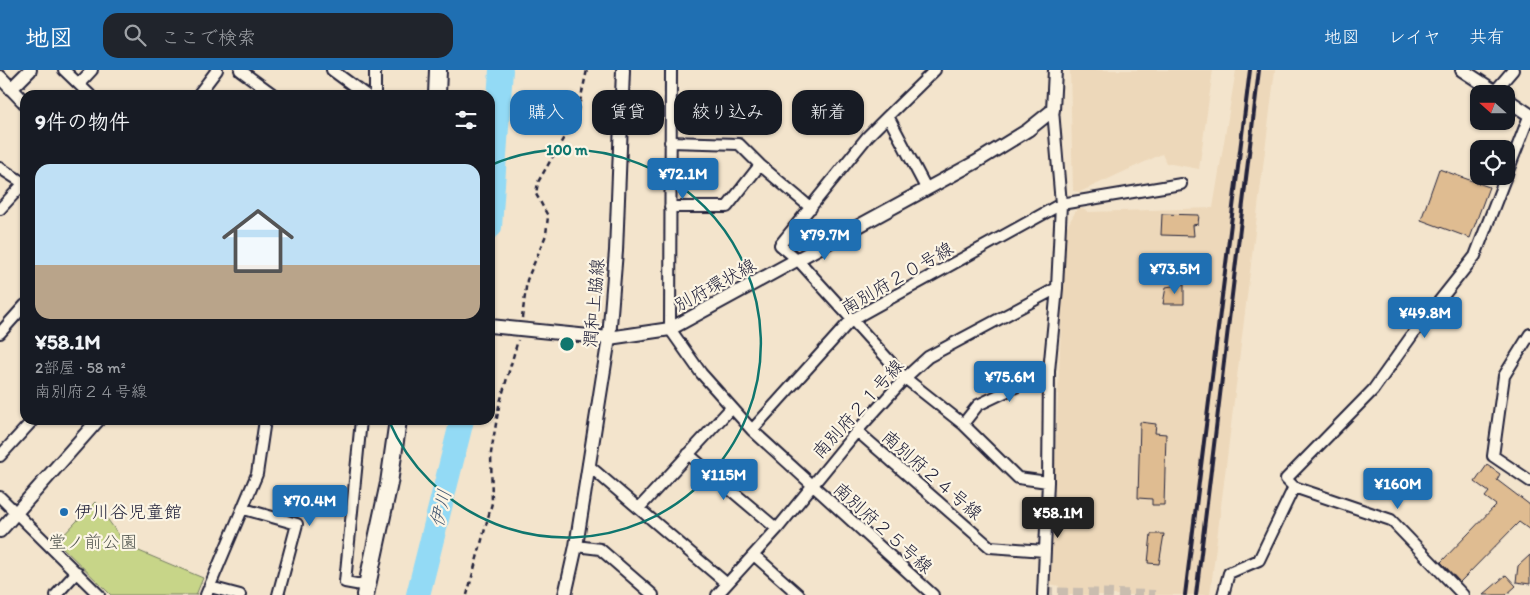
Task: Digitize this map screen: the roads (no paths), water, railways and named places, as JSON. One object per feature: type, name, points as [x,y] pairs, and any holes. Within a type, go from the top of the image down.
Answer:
[{"type":"main road","points":[[436,90],[438,70]]},
{"type":"main road","points":[[366,590],[389,483],[397,425]]},
{"type":"street","points":[[11,89],[30,70]]},
{"type":"street","points":[[64,70],[85,90]]},
{"type":"street","points":[[79,84],[92,70]]},
{"type":"street","points":[[202,90],[217,70]]},
{"type":"street","points":[[240,70],[260,90]]},
{"type":"street","points":[[332,70],[359,90]]},
{"type":"street","points":[[375,70],[375,90]]},
{"type":"street","name":"潤和上脇線","points":[[565,595],[576,546],[609,338],[616,251],[623,70]]},
{"type":"street","points":[[670,329],[672,70]]},
{"type":"street","points":[[935,70],[868,136],[780,245],[798,260],[905,378],[963,424],[1018,478],[1048,482]]},
{"type":"street","points":[[1043,595],[1048,482],[1049,371],[1057,288],[1061,204],[1053,110],[1055,70]]},
{"type":"street","points":[[1462,70],[1486,85]]},
{"type":"street","points":[[1502,85],[1513,70]]},
{"type":"street","points":[[0,77],[20,98]]},
{"type":"street","points":[[1515,105],[1530,114],[1515,153]]},
{"type":"street","name":"別府環状線","points":[[495,326],[609,338],[670,329],[798,260],[1028,130],[1053,110]]},
{"type":"street","points":[[888,116],[926,188]]},
{"type":"street","points":[[670,142],[739,144],[760,165],[810,208]]},
{"type":"street","points":[[670,207],[727,207],[760,165]]},
{"type":"street","points":[[0,168],[20,180]]},
{"type":"street","name":"南別府２０号線","points":[[752,430],[851,320],[1061,204],[1181,184]]},
{"type":"street","points":[[1464,595],[1390,520],[1294,486],[1286,479],[1373,390],[1413,334],[1475,256],[1503,185]]},
{"type":"street","points":[[0,209],[20,188]]},
{"type":"street","name":"南別府２１号線","points":[[717,595],[726,583],[754,555],[857,431],[905,378],[928,357],[1057,288]]},
{"type":"street","points":[[0,333],[20,311]]},
{"type":"street","name":"南別府２５号線","points":[[670,329],[700,373],[752,430],[933,595]]},
{"type":"street","points":[[1530,334],[1504,376],[1493,456],[1530,481]]},
{"type":"street","points":[[963,424],[978,405],[1049,371]]},
{"type":"street","points":[[640,507],[731,408]]},
{"type":"street","points":[[0,456],[28,425]]},
{"type":"street","points":[[0,531],[94,425]]},
{"type":"street","points":[[240,595],[208,591],[244,509],[257,474],[265,425]]},
{"type":"street","points":[[361,425],[345,582],[366,590]]},
{"type":"street","name":"南別府２４号線","points":[[857,431],[990,546],[1045,551]]},
{"type":"street","points":[[688,454],[776,529]]},
{"type":"street","points":[[588,465],[640,507],[726,583]]},
{"type":"street","points":[[1223,595],[1229,573],[1259,560],[1294,486]]},
{"type":"street","points":[[0,497],[100,595]]},
{"type":"street","points":[[244,509],[297,524],[278,595]]},
{"type":"street","points":[[576,546],[600,549],[654,595]]},
{"type":"street","points":[[754,555],[799,595]]},
{"type":"street","points":[[56,595],[77,572]]},
{"type":"waterway","name":"伊川","points":[[495,156],[501,70]]},
{"type":"waterway","name":"伊川","points":[[418,595],[461,425]]},
{"type":"tunnel","points":[[1043,592],[1155,595]]},
{"type":"railway","points":[[1185,595],[1250,70]]},
{"type":"railway","points":[[1196,595],[1259,70]]},
{"type":"place","name":"伊川谷児童館","points":[[64,512]]},
{"type":"park label","name":"堂ノ前公園","points":[[93,542]]}]
